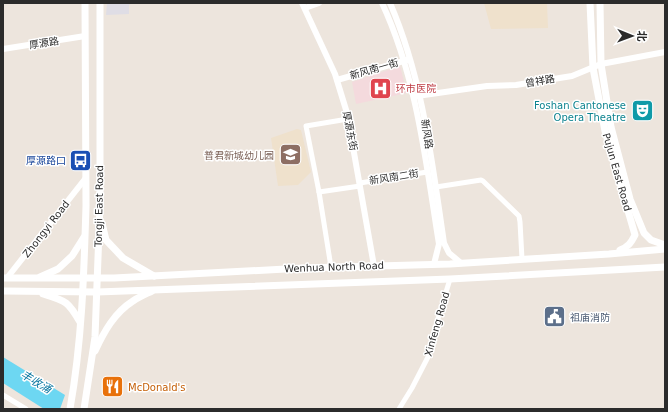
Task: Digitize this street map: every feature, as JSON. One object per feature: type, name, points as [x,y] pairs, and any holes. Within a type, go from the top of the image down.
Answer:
[{"type":"main road","name":"Tongji East Road","points":[[70,408],[83,292],[86,179],[85,3]]},
{"type":"main road","name":"Tongji East Road","points":[[85,408],[95,337],[100,216],[100,3]]},
{"type":"main road","name":"Pujun East Road","points":[[590,3],[593,68],[605,131],[635,235]]},
{"type":"main road","name":"Pujun East Road","points":[[600,3],[601,64],[611,127],[630,199],[644,233]]},
{"type":"main road","points":[[100,216],[106,240],[123,258],[154,276]]},
{"type":"main road","points":[[609,254],[627,247],[632,242],[635,235],[644,233],[651,240],[665,245]]},
{"type":"main road","points":[[35,278],[58,269],[72,256],[85,235]]},
{"type":"main road","name":"Wenhua North Road","points":[[5,278],[97,278],[331,267],[461,263],[665,249]]},
{"type":"main road","name":"Wenhua North Road","points":[[3,291],[97,292],[450,279],[665,267]]},
{"type":"main road","points":[[92,356],[106,330],[119,312],[133,301],[156,289]]},
{"type":"main road","points":[[35,292],[62,300],[71,307],[80,322]]},
{"type":"street","points":[[304,6],[319,3]]},
{"type":"street","name":"新风路","points":[[382,3],[392,23],[418,115],[439,244],[434,264]]},
{"type":"street","name":"新风路","points":[[390,3],[406,44],[423,107],[444,243],[449,253],[461,263]]},
{"type":"street","name":"厚源东街","points":[[304,6],[337,80],[348,119],[374,266]]},
{"type":"street","name":"厚源路","points":[[3,49],[84,36]]},
{"type":"street","name":"曾祥路","points":[[413,96],[487,86],[516,85],[572,76],[601,64],[665,52]]},
{"type":"street","name":"新风南一街","points":[[337,80],[410,58]]},
{"type":"street","points":[[331,267],[319,192],[306,126],[348,119]]},
{"type":"street","name":"新风南二街","points":[[319,192],[427,172]]},
{"type":"street","name":"Zhongyi Road","points":[[5,278],[86,179]]},
{"type":"street","points":[[436,187],[481,180],[484,181],[519,216],[522,259]]},
{"type":"street","name":"Xinfeng Road","points":[[399,409],[428,357],[432,336],[450,279]]},
{"type":"street","points":[[3,395],[26,409]]},
{"type":"shaded area","points":[[107,3],[132,3],[129,5],[129,14],[106,15]]},
{"type":"shaded area","points":[[484,3],[547,3],[548,28],[491,29]]},
{"type":"shaded area","name":"环市医院","points":[[400,66],[407,93],[356,104],[352,82]]},
{"type":"shaded area","name":"普君新城幼儿园","points":[[297,129],[301,130],[311,172],[298,185],[278,186],[271,138]]},
{"type":"water","name":"丰收涌","points":[[3,357],[65,395],[60,409],[44,409],[3,383]]},
{"type":"place","name":"环市医院","points":[[380,88]]},
{"type":"place","name":"Foshan Cantonese Opera Theatre","points":[[642,111]]},
{"type":"place","name":"普君新城幼儿园","points":[[290,155]]},
{"type":"place","name":"厚源路口","points":[[81,160]]},
{"type":"place","name":"祖庙消防","points":[[554,317]]},
{"type":"place","name":"McDonald's","points":[[113,387]]}]
